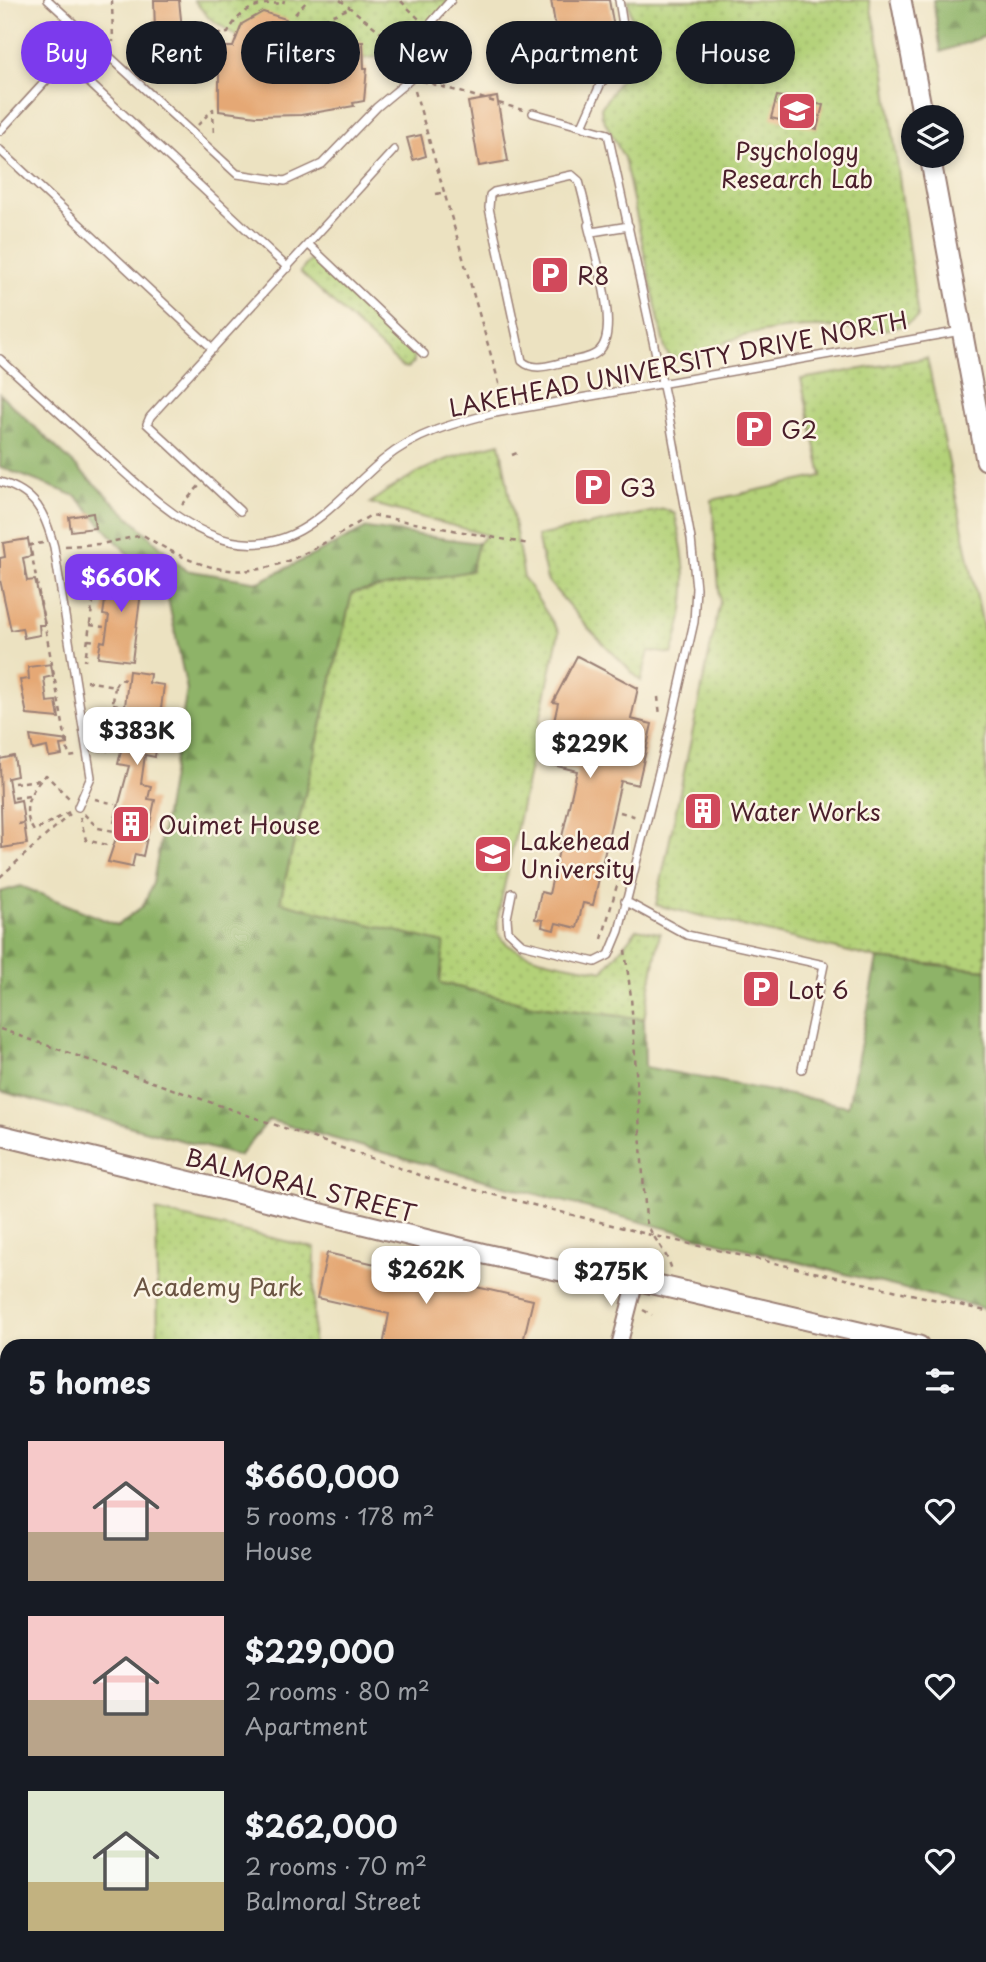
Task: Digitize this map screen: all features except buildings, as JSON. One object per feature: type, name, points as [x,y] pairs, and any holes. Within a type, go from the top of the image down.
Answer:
[{"type":"main road","points":[[901,0],[921,105]]},
{"type":"main road","points":[[932,168],[986,460]]},
{"type":"main road","name":"BALMORAL STREET","points":[[0,1135],[485,1254],[561,1271],[636,1280],[889,1339]]},
{"type":"street","points":[[621,1339],[636,1280]]},
{"type":"lane","points":[[48,0],[70,21]]},
{"type":"lane","points":[[433,21],[451,0]]},
{"type":"lane","points":[[582,126],[601,83],[628,56],[619,0]]},
{"type":"lane","points":[[112,60],[237,174],[285,181],[322,164],[377,107],[405,84]]},
{"type":"lane","points":[[0,131],[43,84]]},
{"type":"lane","points":[[91,84],[288,268]]},
{"type":"lane","points":[[512,893],[508,931],[522,944],[595,962],[609,955],[620,932],[625,901],[671,724],[694,622],[696,588],[691,539],[662,382],[608,134],[533,113]]},
{"type":"lane","points":[[0,150],[213,349]]},
{"type":"lane","points":[[240,511],[147,424],[150,417],[394,150]]},
{"type":"lane","points":[[588,225],[608,319],[605,343],[592,356],[541,367],[527,365],[523,361],[498,247],[490,195],[572,175],[579,181],[588,225],[596,233],[629,226]]},
{"type":"lane","points":[[308,244],[424,354]]},
{"type":"lane","name":"LAKEHEAD UNIVERSITY DRIVE NORTH","points":[[0,359],[173,515],[202,533],[228,541],[254,543],[279,539],[313,522],[385,458],[436,429],[495,413],[962,331]]},
{"type":"lane","points":[[0,482],[33,497],[44,512],[53,542],[91,777],[78,807]]},
{"type":"lane","points":[[625,901],[687,935],[824,965],[802,1069]]},
{"type":"path","points":[[112,0],[113,42]]},
{"type":"path","points":[[227,33],[243,12],[263,2],[283,4],[284,0]]},
{"type":"path","points":[[295,14],[309,0]]},
{"type":"path","points":[[340,0],[374,27]]},
{"type":"path","points":[[401,1],[422,21]]},
{"type":"path","points":[[319,21],[350,8]]},
{"type":"path","points":[[414,84],[446,192],[499,391]]},
{"type":"path","points":[[433,84],[533,113]]},
{"type":"path","points":[[191,132],[213,109],[214,153]]},
{"type":"path","points":[[436,194],[446,192]]},
{"type":"path","points":[[512,455],[519,452]]},
{"type":"path","points":[[173,515],[206,479]]},
{"type":"path","points":[[53,542],[30,545],[69,757],[87,751],[107,751],[115,686],[119,680],[125,680]]},
{"type":"path","points":[[58,573],[94,578],[100,573],[106,573]]},
{"type":"path","points":[[84,669],[94,578]]},
{"type":"path","points":[[94,597],[103,599]]},
{"type":"path","points":[[90,625],[104,627]]},
{"type":"path","points":[[88,640],[98,641]]},
{"type":"path","points":[[85,681],[115,686]]},
{"type":"path","points":[[113,704],[122,706]]},
{"type":"path","points":[[109,732],[123,734]]},
{"type":"path","points":[[108,746],[116,748]]},
{"type":"path","points":[[78,807],[34,831],[29,822],[29,796],[46,775],[78,807],[98,828],[114,831]]},
{"type":"path","points":[[14,783],[41,780]]},
{"type":"path","points":[[14,798],[29,796]]},
{"type":"path","points":[[83,796],[115,804]]},
{"type":"path","points":[[78,807],[86,840],[107,845]]},
{"type":"path","points":[[0,877],[78,807]]},
{"type":"path","points":[[620,812],[637,817]]},
{"type":"path","points":[[18,824],[29,822]]},
{"type":"path","points":[[622,942],[631,997],[646,1220],[651,1235],[670,1262],[672,1270]]},
{"type":"path","points":[[0,1029],[428,1178],[651,1235],[986,1311]]},
{"type":"path","points":[[643,1310],[652,1315]]},
{"type":"green space","points":[[194,0],[450,0],[433,21],[374,21],[374,57],[360,59],[360,21],[241,21],[241,39],[227,30],[227,21],[214,21]]},
{"type":"green space","points":[[628,0],[869,0],[885,73],[918,317],[907,324],[883,330],[817,327],[769,331],[733,340],[687,361],[670,357],[665,349],[624,158],[602,116],[601,108],[617,84],[662,84],[662,21],[632,21]]},
{"type":"green space","points":[[933,0],[986,0],[986,36],[941,52]]},
{"type":"green space","points":[[311,259],[414,355],[414,362],[408,368],[402,367],[300,272]]},
{"type":"green space","points":[[927,358],[986,641],[986,970],[878,959],[656,905],[720,602],[712,500],[822,476],[801,379]]},
{"type":"green space","points":[[0,394],[185,570],[259,582],[367,528],[478,543],[471,571],[352,593],[280,902],[444,943],[440,983],[537,1006],[644,1019],[645,1067],[848,1106],[878,959],[986,970],[986,1309],[627,1218],[269,1120],[239,1156],[0,1091],[0,892],[21,886],[117,925],[143,906],[153,883],[187,690],[168,599],[76,496],[0,467]]},
{"type":"green space","points":[[500,443],[524,578],[559,632],[498,915],[498,932],[504,941],[528,954],[603,971],[637,929],[660,933],[644,1019],[537,1006],[440,983],[280,902],[352,593],[471,571],[478,543],[487,535],[370,503],[400,482],[432,466]]},
{"type":"green space","points":[[664,509],[675,514],[683,552],[685,584],[682,617],[672,654],[649,651],[641,681],[589,629],[547,580],[537,536]]},
{"type":"green space","name":"Academy Park","points":[[156,1211],[315,1248],[313,1339],[158,1339]]},
{"type":"place","name":"Psychology Research Lab","points":[[797,111]]},
{"type":"place","name":"R8","points":[[550,275]]},
{"type":"place","name":"G2","points":[[754,429]]},
{"type":"place","name":"G3","points":[[593,487]]},
{"type":"place","name":"Water Works","points":[[703,811]]},
{"type":"place","name":"Ouimet House","points":[[131,824]]},
{"type":"place","name":"Lakehead University","points":[[493,854]]},
{"type":"place","name":"Lot 6","points":[[761,989]]}]
